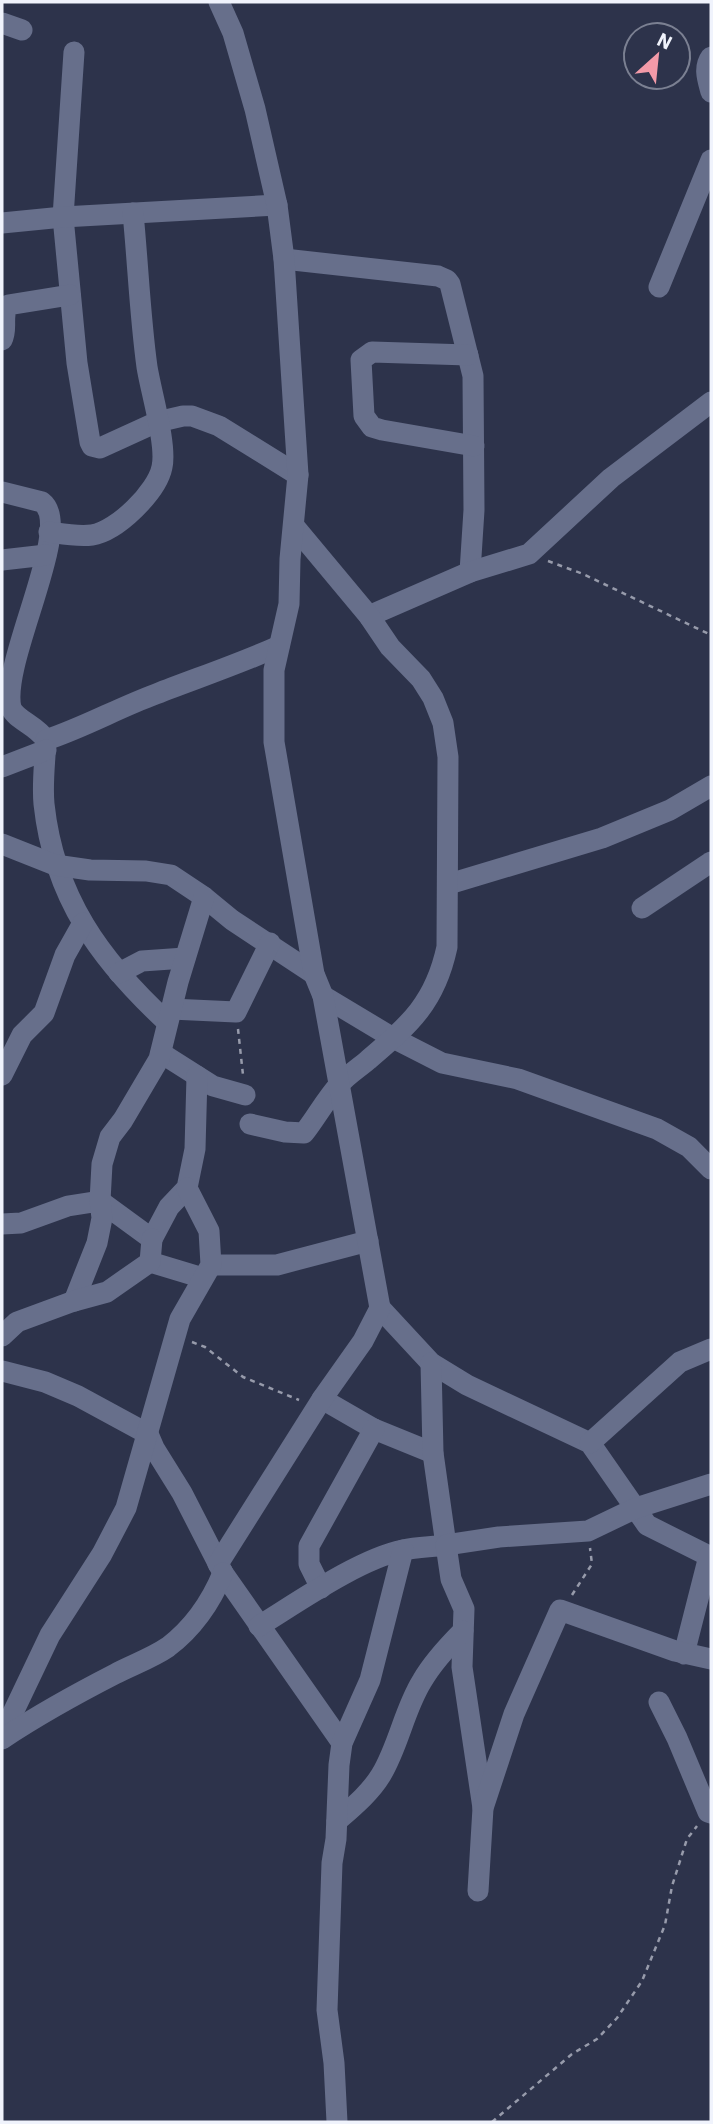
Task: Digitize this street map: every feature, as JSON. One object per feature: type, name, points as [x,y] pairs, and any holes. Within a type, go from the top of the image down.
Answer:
[{"type":"street","points":[[219,2],[233,33],[244,71],[277,205],[284,260],[298,475],[289,604],[274,670],[275,742],[314,974],[323,996],[380,1308],[431,1363],[467,1385],[590,1443],[647,1525],[710,1556],[684,1654]]},
{"type":"street","points":[[74,52],[62,217],[76,363],[92,446],[100,447],[157,422],[183,416],[200,417],[298,475]]},
{"type":"street","points":[[711,57],[707,63],[706,74],[711,92]]},
{"type":"street","points":[[659,287],[711,160]]},
{"type":"street","points":[[2,223],[277,205]]},
{"type":"street","points":[[49,532],[79,536],[101,533],[143,500],[155,484],[163,465],[161,438],[147,366],[133,213]]},
{"type":"street","points":[[284,260],[443,277],[450,284],[473,376],[474,510],[470,572]]},
{"type":"street","points":[[2,340],[5,333],[4,312],[9,304],[70,295]]},
{"type":"street","points":[[468,355],[372,352],[365,355],[361,360],[364,416],[372,427],[382,430],[474,446]]},
{"type":"street","points":[[369,616],[470,572],[529,554],[611,478],[711,402]]},
{"type":"street","points":[[2,492],[44,503],[49,514],[46,555],[20,630],[8,690],[11,708],[15,714],[36,728],[46,745],[44,802],[55,865],[83,923],[134,991],[169,1016],[236,1012],[270,943]]},
{"type":"street","points":[[250,1124],[285,1132],[304,1133],[339,1085],[393,1038],[432,994],[442,973],[447,947],[448,757],[443,723],[433,698],[421,679],[390,647],[369,616],[294,526]]},
{"type":"street","points":[[2,560],[46,555]]},
{"type":"street","points":[[2,767],[154,694],[279,646]]},
{"type":"street","points":[[449,884],[602,838],[670,810],[711,786]]},
{"type":"street","points":[[2,844],[55,865],[90,870],[163,872],[175,877],[232,920],[314,974]]},
{"type":"street","points":[[642,908],[711,862]]},
{"type":"street","points":[[74,1300],[97,1243],[102,1218],[102,1164],[110,1137],[123,1120],[161,1053],[169,1016],[204,897]]},
{"type":"street","points":[[2,1075],[22,1035],[44,1013],[65,955],[83,923]]},
{"type":"street","points":[[120,973],[142,961],[185,958]]},
{"type":"street","points":[[323,996],[393,1038],[442,1063],[518,1079],[657,1129],[690,1147],[711,1169]]},
{"type":"street","points":[[161,1053],[213,1086],[245,1096]]},
{"type":"street","points":[[150,1262],[152,1239],[169,1207],[187,1188],[195,1149],[197,1076]]},
{"type":"street","points":[[3,1739],[50,1635],[117,1528],[126,1508],[180,1320],[207,1272],[209,1231],[187,1188]]},
{"type":"street","points":[[2,1224],[21,1223],[68,1206],[100,1201],[152,1239]]},
{"type":"street","points":[[2,1336],[17,1322],[74,1300],[107,1292],[150,1262],[207,1272],[276,1265],[368,1241]]},
{"type":"street","points":[[3,1739],[114,1674],[166,1648],[184,1632],[210,1600],[220,1569],[322,1399],[363,1341],[380,1308]]},
{"type":"street","points":[[590,1443],[680,1362],[711,1349]]},
{"type":"street","points":[[431,1363],[433,1453],[451,1579],[464,1609],[462,1667],[483,1808],[478,1891]]},
{"type":"street","points":[[2,1371],[45,1382],[78,1395],[148,1434],[182,1493],[220,1569],[342,1743]]},
{"type":"street","points":[[322,1399],[373,1429],[433,1453]]},
{"type":"street","points":[[321,1588],[309,1564],[309,1546],[373,1429]]},
{"type":"street","points":[[259,1626],[321,1588],[378,1558],[403,1550],[499,1538],[588,1531],[636,1508],[711,1484]]},
{"type":"street","points":[[337,2122],[334,2063],[327,2010],[332,1863],[342,1743],[370,1680],[403,1550]]},
{"type":"street","points":[[483,1808],[514,1714],[560,1610],[684,1654],[711,1659]]},
{"type":"street","points":[[337,1821],[371,1790],[381,1775],[395,1748],[421,1682],[444,1650],[463,1632]]},
{"type":"street","points":[[659,1702],[709,1813]]},
{"type":"path","points":[[529,554],[583,574],[711,635]]},
{"type":"path","points":[[236,1012],[245,1096]]},
{"type":"path","points":[[176,1335],[205,1347],[243,1377],[270,1389],[298,1400],[322,1399]]},
{"type":"path","points":[[560,1610],[592,1564],[588,1531]]},
{"type":"path","points":[[492,2122],[572,2054],[597,2039],[617,2018],[642,1981],[664,1925],[672,1886],[687,1839],[709,1813]]}]
